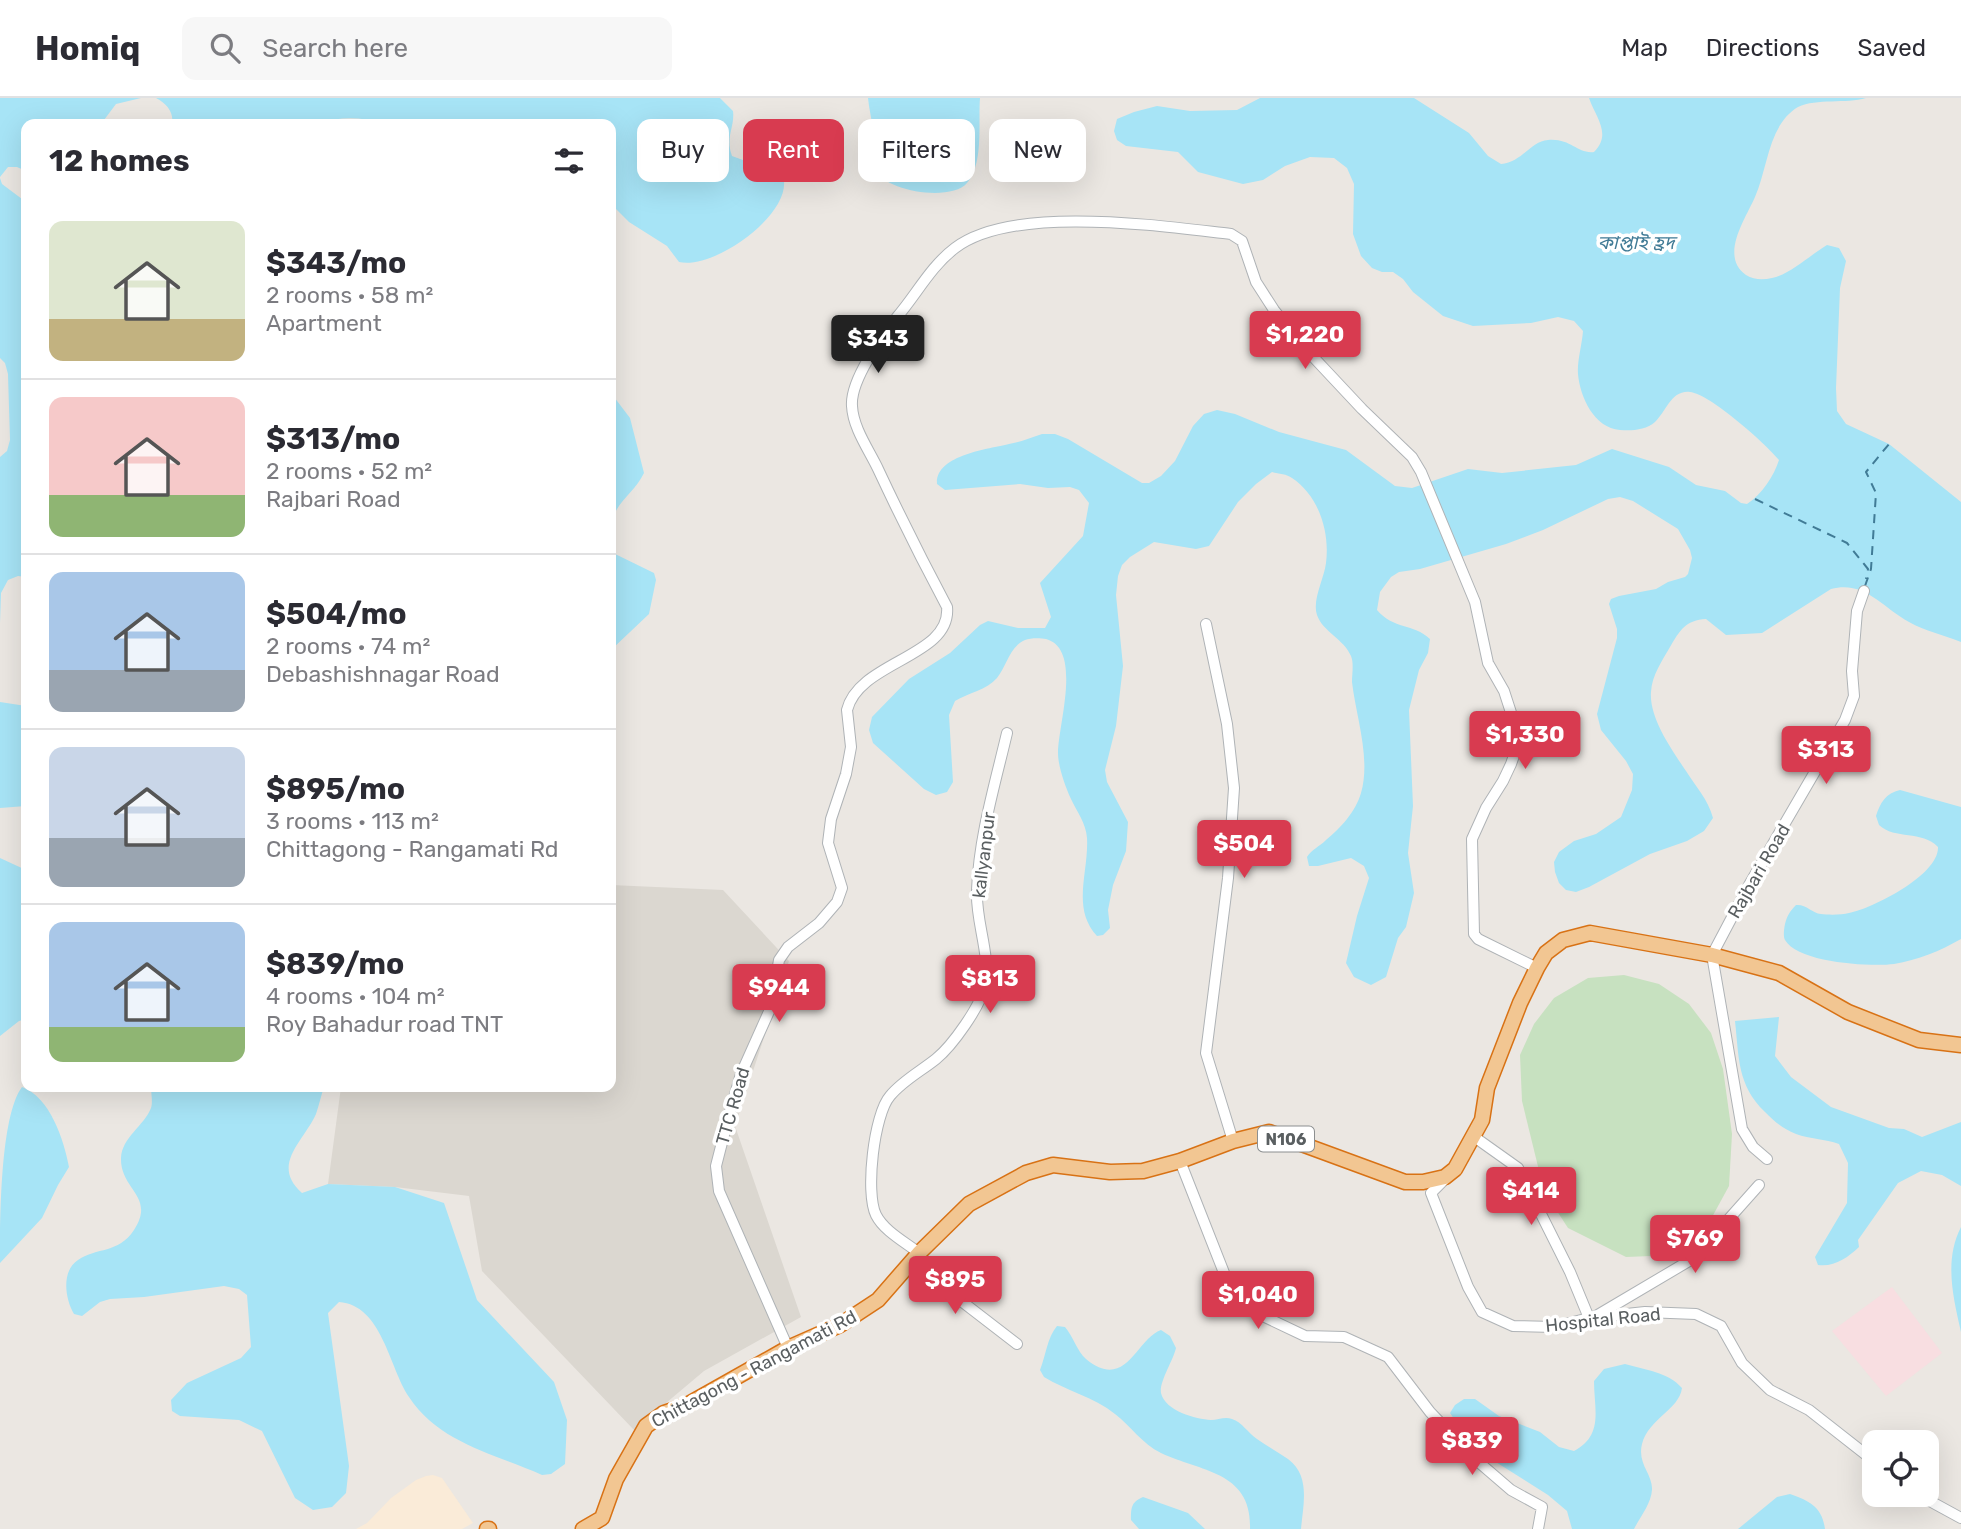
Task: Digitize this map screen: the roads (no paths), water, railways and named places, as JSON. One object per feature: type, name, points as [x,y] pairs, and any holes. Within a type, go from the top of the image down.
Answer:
[{"type":"highway","points":[[1455,1169],[1482,1120],[1488,1088],[1536,968],[1546,953],[1563,940],[1590,933],[1712,955],[1779,973],[1848,1012],[1919,1040],[1961,1045]]},
{"type":"highway","name":"Chittagong - Rangamati Rd","points":[[583,1529],[602,1518],[616,1479],[646,1426],[664,1413],[687,1405],[788,1348],[840,1325],[878,1300],[969,1204],[1026,1173],[1053,1165],[1110,1172],[1143,1171],[1269,1132],[1405,1182],[1423,1182],[1444,1177],[1455,1169]]},
{"type":"street","name":"TTC Road","points":[[788,1348],[719,1191],[716,1166],[741,1074],[771,1007],[779,960],[788,947],[819,923],[837,902],[842,888],[828,843],[831,819],[846,774],[851,747],[847,710],[854,693],[882,670],[932,641],[943,629],[948,618],[947,607],[855,421],[853,394],[884,333],[938,263],[955,247],[975,236],[1024,223],[1079,222],[1231,234],[1242,241],[1256,282],[1301,345],[1412,457],[1421,472],[1475,602],[1488,663],[1504,691],[1517,731],[1517,747],[1507,772],[1472,839],[1474,934],[1478,939],[1536,968]]},
{"type":"street","name":"Rajbari Road","points":[[1712,955],[1749,885],[1845,720],[1854,696],[1852,671],[1857,611],[1864,591]]},
{"type":"street","points":[[1206,624],[1227,724],[1234,788],[1228,878],[1206,1053],[1233,1141]]},
{"type":"street","name":"kallyanpur","points":[[1007,733],[992,794],[976,891],[986,984],[978,1004],[939,1057],[897,1088],[888,1098],[875,1144],[872,1183],[875,1214],[883,1226],[916,1258],[1017,1344]]},
{"type":"street","points":[[1712,955],[1742,1129],[1754,1147],[1767,1159]]},
{"type":"street","points":[[1473,1136],[1518,1168],[1591,1318],[1693,1258],[1759,1185]]},
{"type":"street","points":[[1180,1161],[1230,1288],[1265,1317],[1305,1336],[1343,1336],[1388,1357],[1430,1412],[1475,1459],[1511,1490],[1542,1507],[1538,1529]]},
{"type":"street","name":"Hospital Road","points":[[1455,1169],[1431,1193],[1468,1287],[1482,1312],[1513,1326],[1554,1327],[1591,1318],[1644,1312],[1696,1314],[1721,1326],[1742,1363],[1770,1390],[1809,1410],[1862,1452]]},
{"type":"street","points":[[1939,1506],[1961,1518]]},
{"type":"water","points":[[0,98],[141,98],[116,104],[105,119],[21,119],[21,169],[8,167],[0,177]]},
{"type":"water","points":[[156,98],[720,98],[733,111],[729,143],[732,156],[743,160],[743,182],[784,182],[782,195],[774,210],[762,225],[746,238],[710,258],[679,262],[667,246],[629,222],[616,209],[616,119],[172,119],[169,109]]},
{"type":"water","points":[[868,98],[980,98],[979,142],[975,168],[975,119],[871,119]]},
{"type":"water","name":"কাপ্তাই হ্রদ","points":[[1260,98],[1414,98],[1469,133],[1488,156],[1501,164],[1515,160],[1536,144],[1548,140],[1562,141],[1583,151],[1594,152],[1602,139],[1602,132],[1589,98],[1866,98],[1806,104],[1788,115],[1775,136],[1755,197],[1741,226],[1735,258],[1738,267],[1746,275],[1765,279],[1786,273],[1827,245],[1839,248],[1846,261],[1840,288],[1837,411],[1846,424],[1889,444],[1961,502],[1961,642],[1921,628],[1872,596],[1843,587],[1831,589],[1762,633],[1726,635],[1706,619],[1693,621],[1684,627],[1655,674],[1651,702],[1663,733],[1705,799],[1713,818],[1704,831],[1687,841],[1650,854],[1576,892],[1566,890],[1559,883],[1554,862],[1559,852],[1574,841],[1596,834],[1621,817],[1632,790],[1633,774],[1601,730],[1597,714],[1617,638],[1609,604],[1611,599],[1656,589],[1688,574],[1692,558],[1678,529],[1633,501],[1620,497],[1608,499],[1543,530],[1506,544],[1420,569],[1399,572],[1391,577],[1380,592],[1377,610],[1390,621],[1430,639],[1409,710],[1413,806],[1408,853],[1414,893],[1406,927],[1398,938],[1386,977],[1371,985],[1354,977],[1346,963],[1369,878],[1364,866],[1351,858],[1309,866],[1307,857],[1337,831],[1351,813],[1359,800],[1364,780],[1364,752],[1352,682],[1352,659],[1348,650],[1317,615],[1317,596],[1327,551],[1321,516],[1309,495],[1290,477],[1272,472],[1238,502],[1209,546],[1196,549],[1154,542],[1122,565],[1116,595],[1123,666],[1116,726],[1105,770],[1107,782],[1128,822],[1126,851],[1113,885],[1108,910],[1110,928],[1103,935],[1097,936],[1089,925],[1083,902],[1086,833],[1066,788],[1058,758],[1066,672],[1057,646],[1046,639],[1025,640],[1016,647],[993,682],[955,701],[949,715],[953,782],[947,792],[936,795],[924,789],[873,743],[869,730],[872,717],[909,679],[950,653],[980,625],[988,621],[1018,628],[1045,628],[1051,617],[1040,583],[1083,536],[1089,503],[1079,490],[1020,484],[945,490],[937,484],[939,474],[945,466],[977,451],[1042,434],[1055,434],[1142,483],[1149,483],[1161,476],[1175,461],[1193,426],[1204,414],[1217,410],[1235,414],[1279,432],[1346,450],[1395,486],[1412,488],[1468,469],[1502,473],[1576,465],[1612,449],[1669,467],[1696,485],[1725,491],[1741,503],[1747,504],[1767,484],[1779,460],[1762,442],[1723,410],[1690,392],[1683,392],[1673,398],[1659,418],[1647,427],[1629,430],[1611,428],[1596,417],[1585,401],[1578,369],[1583,331],[1574,321],[1558,317],[1531,323],[1473,326],[1443,316],[1393,272],[1372,268],[1361,256],[1353,234],[1354,184],[1347,168],[1334,158],[1310,157],[1285,166],[1263,180],[1243,184],[1198,172],[1178,152],[1126,146],[1117,140],[1114,131],[1117,119],[1157,106],[1190,111],[1237,110]]},
{"type":"water","points":[[0,178],[2,184],[21,198],[21,576],[8,580],[1,593],[0,623],[0,457],[7,451],[10,440],[8,374],[5,363],[0,358]]},
{"type":"water","points":[[968,182],[959,189],[933,193],[918,192],[890,183]]},
{"type":"water","points":[[616,400],[630,418],[644,473],[616,511]]},
{"type":"water","points":[[616,554],[654,573],[656,580],[649,614],[616,645]]},
{"type":"water","points":[[0,702],[21,705],[21,806],[0,808]]},
{"type":"water","points":[[1900,790],[1961,807],[1961,939],[1920,957],[1883,965],[1836,962],[1792,948],[1785,940],[1784,930],[1788,916],[1796,905],[1824,914],[1860,910],[1903,889],[1917,879],[1935,858],[1938,847],[1932,842],[1885,830],[1879,825],[1876,816],[1882,803],[1887,796]]},
{"type":"water","points":[[0,858],[21,868],[21,1020],[0,1036]]},
{"type":"water","points":[[1779,1017],[1775,1056],[1791,1077],[1831,1107],[1922,1137],[1961,1122],[1961,1186],[1942,1175],[1921,1171],[1898,1183],[1858,1240],[1859,1247],[1830,1265],[1818,1265],[1815,1257],[1847,1203],[1848,1163],[1839,1144],[1796,1134],[1776,1122],[1756,1102],[1741,1070],[1735,1021]]},
{"type":"water","points":[[21,1089],[21,1092],[32,1092],[40,1100],[59,1132],[69,1167],[42,1218],[0,1263],[5,1144],[15,1101]]},
{"type":"water","points":[[151,1092],[323,1092],[311,1124],[292,1153],[289,1173],[293,1183],[302,1193],[328,1184],[395,1187],[444,1203],[477,1300],[554,1382],[567,1420],[565,1464],[551,1474],[542,1475],[469,1445],[436,1426],[421,1413],[409,1397],[375,1325],[354,1306],[339,1302],[328,1313],[349,1466],[346,1493],[332,1507],[313,1510],[295,1498],[262,1431],[239,1420],[180,1416],[172,1411],[171,1400],[187,1383],[241,1358],[251,1347],[247,1295],[239,1289],[224,1286],[110,1299],[100,1302],[82,1316],[74,1314],[68,1301],[66,1286],[69,1271],[78,1260],[121,1243],[128,1238],[140,1218],[139,1201],[122,1169],[121,1158],[125,1144],[148,1114]]},
{"type":"water","points":[[1961,1227],[1961,1332],[1951,1265]]},
{"type":"water","points":[[1057,1326],[1065,1327],[1086,1359],[1100,1368],[1111,1370],[1121,1367],[1152,1335],[1161,1330],[1170,1336],[1176,1348],[1161,1388],[1168,1405],[1197,1418],[1236,1420],[1257,1439],[1288,1459],[1303,1482],[1301,1529],[1250,1529],[1243,1495],[1233,1484],[1221,1476],[1161,1453],[1142,1440],[1107,1408],[1044,1377],[1040,1370]]},
{"type":"water","points":[[1625,1364],[1663,1375],[1682,1388],[1680,1396],[1651,1427],[1642,1444],[1643,1463],[1652,1490],[1634,1529],[1572,1529],[1567,1511],[1548,1495],[1491,1459],[1468,1439],[1450,1413],[1455,1405],[1464,1399],[1475,1399],[1499,1416],[1540,1432],[1559,1447],[1574,1451],[1583,1445],[1594,1429],[1594,1381],[1604,1369]]},
{"type":"water","points":[[1790,1494],[1803,1499],[1818,1510],[1825,1529],[1738,1529],[1777,1497]]},
{"type":"water","points":[[1143,1497],[1188,1513],[1205,1529],[1139,1529],[1131,1520],[1131,1512],[1134,1503]]}]
